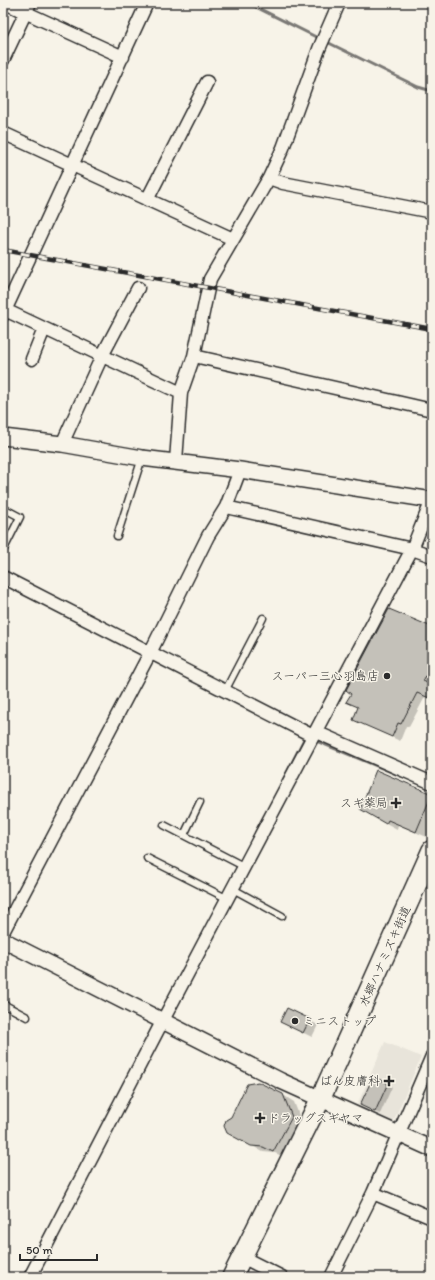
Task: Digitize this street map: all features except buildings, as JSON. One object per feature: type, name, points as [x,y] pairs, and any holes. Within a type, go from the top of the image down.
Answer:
[{"type":"main road","name":"水郷ハナミズキ街道","points":[[232,1277],[320,1100],[432,850]]},
{"type":"street","points":[[5,3],[28,8],[123,56]]},
{"type":"street","points":[[147,3],[4,311],[181,392]]},
{"type":"street","points":[[176,461],[181,392],[194,356],[210,279],[269,178],[283,148],[319,49],[339,3]]},
{"type":"street","points":[[3,60],[28,8]]},
{"type":"street","points":[[148,200],[207,82]]},
{"type":"street","points":[[3,133],[233,239]]},
{"type":"street","points":[[269,178],[283,183],[432,212]]},
{"type":"street","points":[[62,444],[102,356],[138,288]]},
{"type":"street","points":[[32,358],[44,328]]},
{"type":"street","points":[[194,356],[432,410]]},
{"type":"street","points":[[3,437],[62,444],[142,458],[240,470],[432,500],[412,549],[162,1022],[30,1277]]},
{"type":"street","points":[[3,932],[150,653],[208,536],[226,507],[240,470]]},
{"type":"street","points":[[226,507],[412,549],[432,556]]},
{"type":"street","points":[[3,577],[225,691],[314,734],[432,783]]},
{"type":"street","points":[[3,940],[162,1022],[320,1100],[432,1149]]},
{"type":"street","points":[[331,1277],[373,1193],[432,1056]]},
{"type":"street","points":[[373,1193],[432,1218]]},
{"type":"street","points":[[242,1257],[282,1277]]},
{"type":"lane","points":[[118,536],[142,458]]},
{"type":"lane","points":[[3,508],[20,517],[3,551]]},
{"type":"lane","points":[[225,691],[263,618]]},
{"type":"lane","points":[[184,835],[200,802]]},
{"type":"lane","points":[[164,825],[245,867]]},
{"type":"lane","points":[[147,858],[282,916]]},
{"type":"lane","points":[[3,1004],[27,1017]]},
{"type":"shaded area","name":"ばん皮膚科","points":[[385,1042],[421,1057],[393,1123],[357,1105]]},
{"type":"waterway","points":[[248,3],[320,39]]},
{"type":"waterway","points":[[325,41],[418,87],[432,91]]},
{"type":"waterway","points":[[281,784],[304,739]]},
{"type":"waterway","points":[[319,742],[401,776]]},
{"type":"railway","points":[[3,250],[432,329]]},
{"type":"place","name":"スーパー三心羽島店","points":[[387,676]]},
{"type":"place","name":"スギ薬局","points":[[396,803]]},
{"type":"place","name":"ミニストップ","points":[[295,1021]]},
{"type":"place","name":"ばん皮膚科","points":[[389,1081]]},
{"type":"place","name":"ドラッグスギヤマ","points":[[260,1118]]}]
